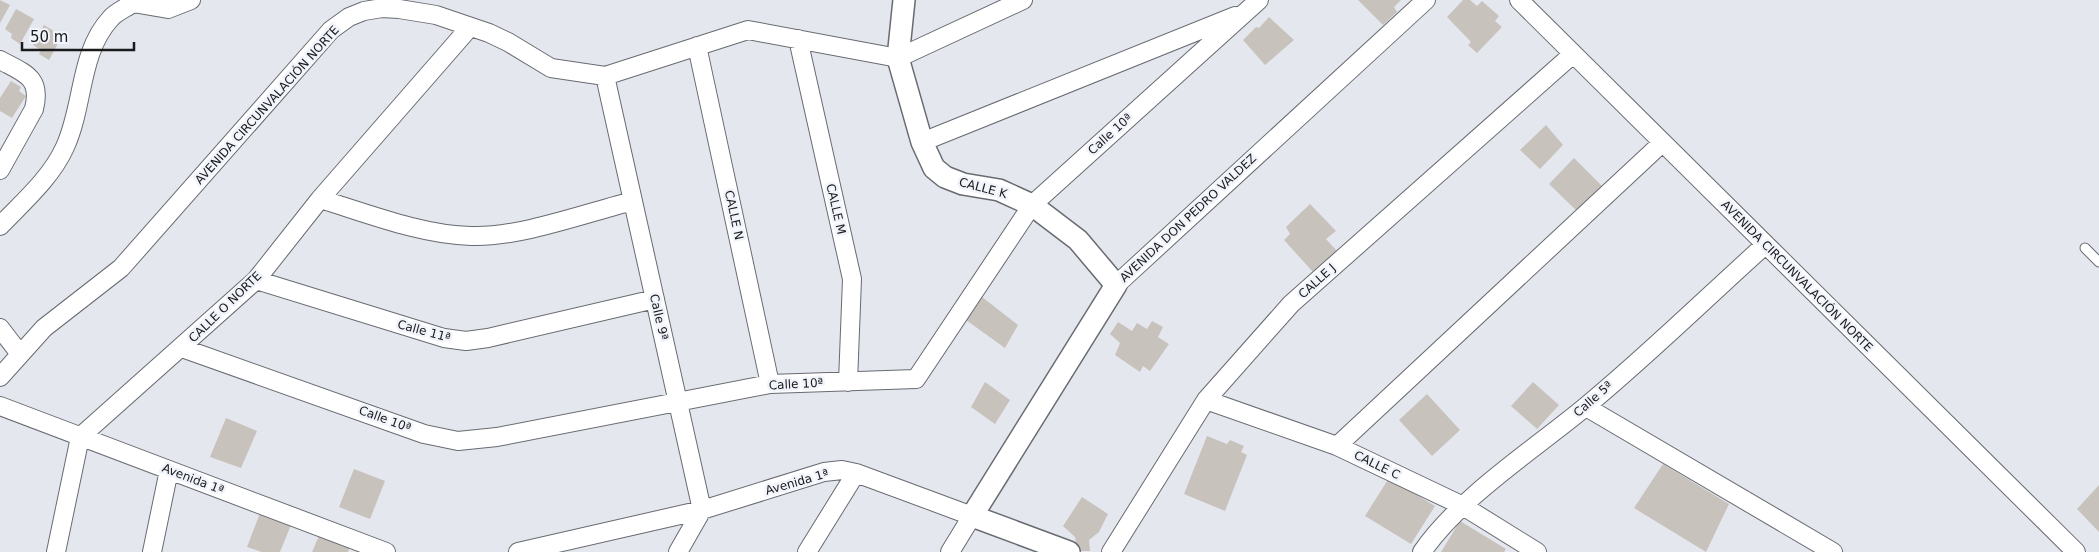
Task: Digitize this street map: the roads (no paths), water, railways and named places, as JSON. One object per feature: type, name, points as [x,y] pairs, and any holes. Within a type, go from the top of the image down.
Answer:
[{"type":"street","points":[[0,226],[45,179],[65,147],[77,109],[91,49],[111,18],[131,2],[168,9],[190,0]]},
{"type":"street","name":"CALLE K","points":[[904,0],[898,58],[922,142],[934,168],[945,177],[963,184],[999,190],[1032,205],[1078,240],[1116,285]]},
{"type":"street","points":[[898,58],[1023,0]]},
{"type":"street","name":"Calle 10ª","points":[[182,348],[424,434],[458,440],[497,437],[770,384],[916,379],[1032,205],[1259,0]]},
{"type":"street","name":"AVENIDA DON PEDRO VALDEZ","points":[[950,552],[1116,285],[1426,0]]},
{"type":"street","name":"AVENIDA CIRCUNVALACIÓN NORTE","points":[[1519,0],[2076,552]]},
{"type":"street","name":"AVENIDA CIRCUNVALACIÓN NORTE","points":[[0,377],[44,328],[121,268],[331,30],[348,17],[373,9],[399,9],[436,15],[508,42],[551,68],[605,76],[748,30],[898,58]]},
{"type":"street","points":[[922,142],[1246,12]]},
{"type":"street","name":"CALLE O NORTE","points":[[80,436],[182,348],[256,280],[320,199],[470,27]]},
{"type":"street","name":"CALLE M","points":[[798,39],[852,279],[848,382]]},
{"type":"street","name":"CALLE N","points":[[697,46],[770,384]]},
{"type":"street","name":"CALLE J","points":[[1111,552],[1206,400],[1291,304],[1573,54]]},
{"type":"street","points":[[0,60],[31,79],[36,88],[37,98],[34,109],[0,170]]},
{"type":"street","name":"Calle 9ª","points":[[605,76],[702,510]]},
{"type":"street","points":[[1337,446],[1662,143]]},
{"type":"street","points":[[320,199],[403,224],[470,236],[501,234],[634,202]]},
{"type":"street","name":"Calle 5ª","points":[[1422,552],[1437,532],[1463,506],[1586,407],[1765,245]]},
{"type":"street","name":"Calle 11ª","points":[[256,280],[431,335],[466,341],[488,338],[655,299]]},
{"type":"street","points":[[0,328],[20,354]]},
{"type":"street","name":"CALLE C","points":[[1206,400],[1337,446],[1463,506],[1538,552]]},
{"type":"street","name":"Avenida 1ª","points":[[0,406],[386,552]]},
{"type":"street","points":[[1586,407],[1833,552]]},
{"type":"street","points":[[56,552],[80,436]]},
{"type":"street","points":[[152,552],[169,470]]},
{"type":"street","name":"Avenida 1ª","points":[[518,552],[702,510],[824,472],[842,470],[856,473],[1070,552]]},
{"type":"street","points":[[807,552],[856,473]]},
{"type":"street","points":[[678,552],[702,510]]},
{"type":"lane","points":[[2085,248],[2099,262]]}]
